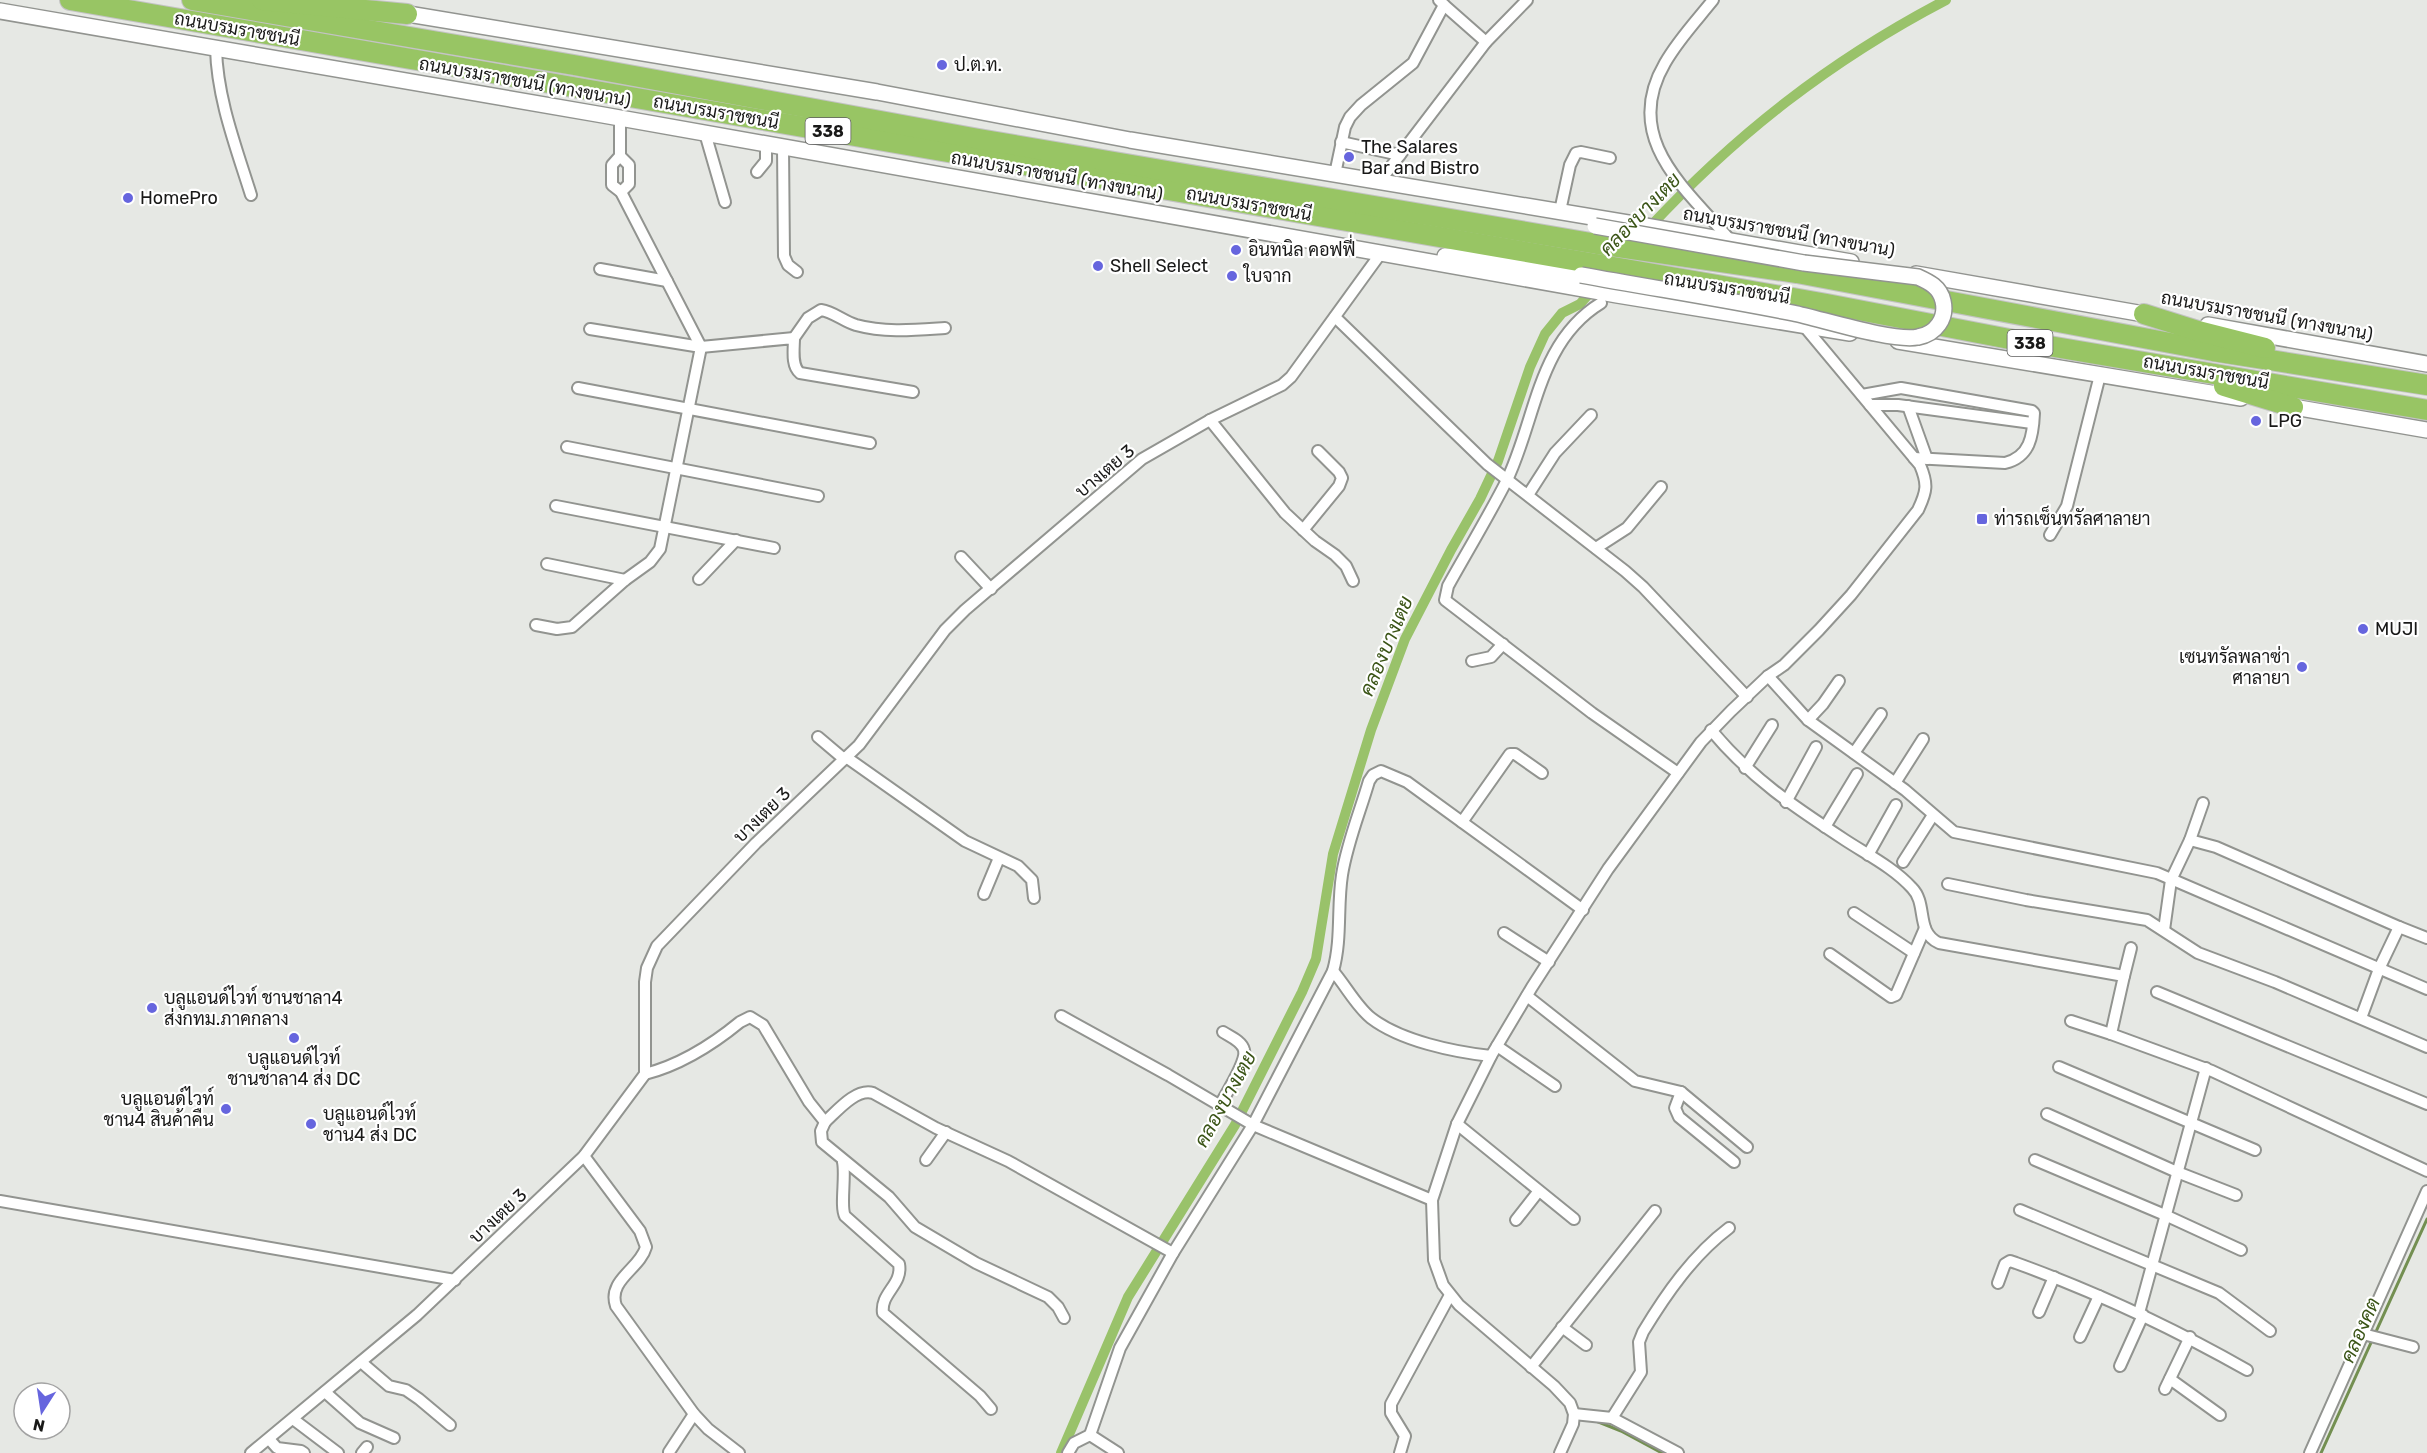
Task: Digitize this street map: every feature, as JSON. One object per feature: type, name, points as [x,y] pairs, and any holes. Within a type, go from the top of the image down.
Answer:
[{"type":"highway","name":"ถนนบรมราชชนนี","points":[[70,0],[1411,231],[1581,275],[1634,272],[1827,304],[2025,342],[2427,410]]},
{"type":"highway","name":"ถนนบรมราชชนนี","points":[[192,0],[574,65],[979,139],[1596,235],[1655,253],[1797,273],[2213,351],[2427,385]]},
{"type":"highway","points":[[256,0],[407,14]]},
{"type":"highway","points":[[2144,314],[2346,371]]},
{"type":"highway","points":[[2157,364],[2293,407]]},
{"type":"main road","name":"ถนนบรมราชชนนี (ทางขนาน)","points":[[327,0],[877,92],[1130,140],[1676,231],[2427,364]]},
{"type":"main road","name":"ถนนบรมราชชนนี (ทางขนาน)","points":[[0,11],[1387,254],[1479,257],[1581,275]]},
{"type":"main road","points":[[1375,181],[1442,200],[1596,235],[1918,277],[1933,285],[1940,292],[1944,305],[1943,319],[1926,335],[1906,338],[1794,313],[1581,275]]},
{"type":"main road","name":"338","points":[[1581,275],[1617,295],[2427,430]]},
{"type":"street","points":[[1375,181],[1400,155],[1486,42],[1527,0]]},
{"type":"street","points":[[1713,0],[1665,63],[1657,78],[1649,106],[1652,136],[1662,156],[1680,182],[1731,241]]},
{"type":"street","points":[[1335,174],[1345,127],[1354,111],[1413,63],[1442,2],[1486,42]]},
{"type":"street","points":[[216,48],[216,68],[250,195]]},
{"type":"street","points":[[536,624],[557,629],[572,627],[656,556],[660,549],[678,467],[700,346],[621,192],[612,185],[612,165],[620,156],[620,118]]},
{"type":"street","points":[[705,133],[725,202]]},
{"type":"street","points":[[1341,142],[1400,155]]},
{"type":"street","points":[[758,172],[766,161],[765,144]]},
{"type":"street","points":[[783,147],[784,256],[788,265],[797,272]]},
{"type":"street","points":[[1560,211],[1570,165],[1576,153],[1610,158]]},
{"type":"street","points":[[620,156],[629,165],[629,184],[621,192]]},
{"type":"street","name":"บางเตย 3","points":[[251,1453],[417,1315],[584,1156],[645,1074],[645,982],[651,957],[657,946],[756,843],[873,728],[945,630],[1142,459],[1210,420],[1282,385],[1298,368],[1335,317],[1387,254]]},
{"type":"street","points":[[600,269],[667,281]]},
{"type":"street","points":[[1601,303],[1584,317],[1552,355],[1504,478],[1448,586],[1445,600],[1592,712],[1678,773]]},
{"type":"street","points":[[913,392],[800,373],[796,370],[794,363],[794,338],[808,318],[821,310],[856,325],[878,329],[900,331],[945,328]]},
{"type":"street","points":[[1335,317],[1487,464],[1643,587],[1747,697]]},
{"type":"street","points":[[1560,1453],[1570,1436],[1574,1414],[1570,1403],[1554,1386],[1450,1295],[1443,1286],[1434,1260],[1432,1200],[1456,1124],[1494,1051],[1608,869],[1711,730],[1768,676],[1784,665],[1845,601],[1918,510],[1924,496],[1926,481],[1914,458],[1804,326]]},
{"type":"street","points":[[590,329],[700,346],[794,338]]},
{"type":"street","points":[[2050,535],[2067,506],[2100,375]]},
{"type":"street","points":[[578,388],[870,443]]},
{"type":"street","points":[[1862,395],[1901,388],[2034,413],[2028,446],[2019,459],[2005,463],[1914,458]]},
{"type":"street","points":[[1964,414],[1967,400]]},
{"type":"street","points":[[1870,405],[1908,406],[2032,423]]},
{"type":"street","points":[[1908,406],[1927,459]]},
{"type":"street","points":[[1528,495],[1556,453],[1591,415]]},
{"type":"street","points":[[1210,420],[1285,513],[1335,555],[1346,566],[1353,581]]},
{"type":"street","points":[[567,447],[818,496]]},
{"type":"street","points":[[1303,530],[1339,486],[1342,478],[1339,472],[1318,452]]},
{"type":"street","points":[[1596,548],[1633,522],[1661,487]]},
{"type":"street","points":[[556,506],[774,548]]},
{"type":"street","points":[[699,579],[736,540]]},
{"type":"street","points":[[961,558],[991,589]]},
{"type":"street","points":[[548,564],[625,580]]},
{"type":"street","points":[[1472,661],[1491,657],[1503,644]]},
{"type":"street","points":[[1768,676],[1808,720],[1896,783],[1946,827],[1960,835],[2157,873],[2427,989]]},
{"type":"street","points":[[1808,720],[1824,704],[1839,681]]},
{"type":"street","points":[[1854,753],[1881,714]]},
{"type":"street","points":[[1745,768],[1772,726]]},
{"type":"street","points":[[1711,730],[1734,758],[1786,802],[1898,875],[1915,890],[1930,939],[1939,943],[2124,975]]},
{"type":"street","points":[[818,737],[965,841],[1028,873],[1032,880],[1034,898]]},
{"type":"street","points":[[1896,783],[1923,739]]},
{"type":"street","points":[[1786,802],[1816,747]]},
{"type":"street","points":[[1462,822],[1506,756],[1515,754],[1542,773]]},
{"type":"street","points":[[1068,1453],[1074,1443],[1089,1435],[1120,1348],[1170,1251],[1250,1123],[1333,971],[1338,954],[1342,876],[1347,852],[1373,775],[1377,772],[1386,772],[1407,782],[1583,909]]},
{"type":"street","points":[[1825,827],[1857,774]]},
{"type":"street","points":[[2164,930],[2171,880],[2190,840],[2203,803]]},
{"type":"street","points":[[1868,855],[1896,805]]},
{"type":"street","points":[[1904,862],[1933,815]]},
{"type":"street","points":[[2190,840],[2217,847],[2427,938]]},
{"type":"street","points":[[984,894],[999,858]]},
{"type":"street","points":[[1948,884],[2026,900],[2147,920],[2198,953],[2427,1047]]},
{"type":"street","points":[[1854,913],[1914,953]]},
{"type":"street","points":[[2361,1018],[2379,969],[2399,927]]},
{"type":"street","points":[[1830,954],[1891,997],[1896,995],[1925,928]]},
{"type":"street","points":[[1504,933],[1549,962]]},
{"type":"street","points":[[2111,1034],[2131,948]]},
{"type":"street","points":[[1333,971],[1371,1018],[1392,1030],[1439,1048],[1494,1051],[1555,1086]]},
{"type":"street","points":[[2157,992],[2427,1104]]},
{"type":"street","points":[[1527,996],[1635,1081],[1681,1092],[1747,1147]]},
{"type":"street","points":[[1061,1016],[1250,1123],[1432,1200]]},
{"type":"street","points":[[645,1074],[665,1069],[683,1060],[740,1022],[750,1017],[755,1018],[763,1025],[809,1102],[825,1122]]},
{"type":"street","points":[[2071,1021],[2206,1068],[2427,1171]]},
{"type":"street","points":[[1220,1106],[1243,1060],[1244,1050],[1240,1043],[1222,1032]]},
{"type":"street","points":[[2059,1067],[2254,1150]]},
{"type":"street","points":[[2120,1366],[2141,1314],[2152,1264],[2206,1068]]},
{"type":"street","points":[[1064,1318],[1058,1307],[1048,1297],[976,1263],[915,1227],[889,1197],[822,1143],[821,1131],[825,1122],[858,1095],[867,1091],[1008,1161],[1170,1251]]},
{"type":"street","points":[[1681,1092],[1675,1108],[1679,1117],[1734,1162]]},
{"type":"street","points":[[2047,1114],[2177,1172],[2236,1195]]},
{"type":"street","points":[[1456,1124],[1574,1219]]},
{"type":"street","points":[[926,1160],[946,1132]]},
{"type":"street","points":[[584,1156],[640,1231],[646,1246],[642,1258],[616,1287],[614,1300],[616,1306],[694,1414],[708,1429],[739,1453]]},
{"type":"street","points":[[2035,1160],[2241,1250]]},
{"type":"street","points":[[843,1162],[845,1181],[842,1210],[845,1216],[899,1264],[898,1279],[882,1300],[883,1313],[965,1383],[991,1409]]},
{"type":"street","points":[[2310,1453],[2365,1335],[2427,1191]]},
{"type":"street","points":[[1516,1220],[1538,1192]]},
{"type":"street","points":[[0,1201],[455,1280]]},
{"type":"street","points":[[2020,1210],[2219,1293],[2270,1331]]},
{"type":"street","points":[[1531,1367],[1655,1211]]},
{"type":"street","points":[[1612,1418],[1641,1372],[1639,1342],[1643,1332],[1709,1243],[1729,1228]]},
{"type":"street","points":[[1998,1283],[2005,1264],[2010,1261],[2141,1314],[2190,1337],[2247,1370]]},
{"type":"street","points":[[2039,1311],[2054,1277]]},
{"type":"street","points":[[1400,1453],[1405,1436],[1391,1413],[1391,1404],[1450,1295]]},
{"type":"street","points":[[2080,1337],[2099,1296]]},
{"type":"street","points":[[1562,1327],[1586,1345]]},
{"type":"street","points":[[2365,1335],[2413,1347]]},
{"type":"street","points":[[2165,1389],[2190,1337]]},
{"type":"street","points":[[361,1362],[389,1386],[405,1390],[450,1425]]},
{"type":"street","points":[[2170,1379],[2220,1415]]},
{"type":"street","points":[[325,1392],[360,1423],[394,1438]]},
{"type":"street","points":[[669,1452],[694,1414]]},
{"type":"street","points":[[1574,1414],[1612,1418],[1678,1453]]},
{"type":"street","points":[[293,1419],[338,1453]]},
{"type":"street","points":[[1089,1435],[1118,1453]]},
{"type":"street","points":[[269,1439],[277,1448],[304,1453]]},
{"type":"waterway","name":"คลองบางเตย","points":[[1648,229],[1681,194],[1787,101],[1863,48],[1946,0]]},
{"type":"waterway","name":"คลองบางเตย","points":[[1061,1453],[1128,1297],[1235,1125],[1302,992],[1316,959],[1333,854],[1371,730],[1405,639],[1498,461],[1530,367],[1545,334],[1562,313],[1580,304],[1595,287]]},
{"type":"waterway","name":"คลองคต","points":[[2321,1453],[2427,1219]]},
{"type":"waterway","points":[[1596,1421],[1621,1431],[1662,1453]]},
{"type":"place","name":"ป.ต.ท.","points":[[942,65]]},
{"type":"place","name":"The Salares Bar and Bistro","points":[[1349,157]]},
{"type":"place","name":"HomePro","points":[[128,198]]},
{"type":"place","name":"อินทนิล คอฟฟี่","points":[[1236,250]]},
{"type":"place","name":"Shell Select","points":[[1098,266]]},
{"type":"place","name":"ใบจาก","points":[[1232,276]]},
{"type":"place","name":"LPG","points":[[2256,421]]},
{"type":"place","name":"ท่ารถเซ็นทรัลศาลายา","points":[[1982,519]]},
{"type":"place","name":"MUJI","points":[[2363,629]]},
{"type":"place","name":"เซนทรัลพลาซ่า ศาลายา","points":[[2302,667]]},
{"type":"place","name":"บลูแอนด์ไวท์ ชานชาลา4 ส่งกทม.ภาคกลาง","points":[[152,1008]]},
{"type":"place","name":"บลูแอนด์ไวท์ ชานชาลา4 ส่ง DC","points":[[294,1038]]},
{"type":"place","name":"บลูแอนด์ไวท์ ชาน4 สินค้าคืน","points":[[226,1109]]},
{"type":"place","name":"บลูแอนด์ไวท์ ชาน4 ส่ง DC","points":[[311,1124]]}]
